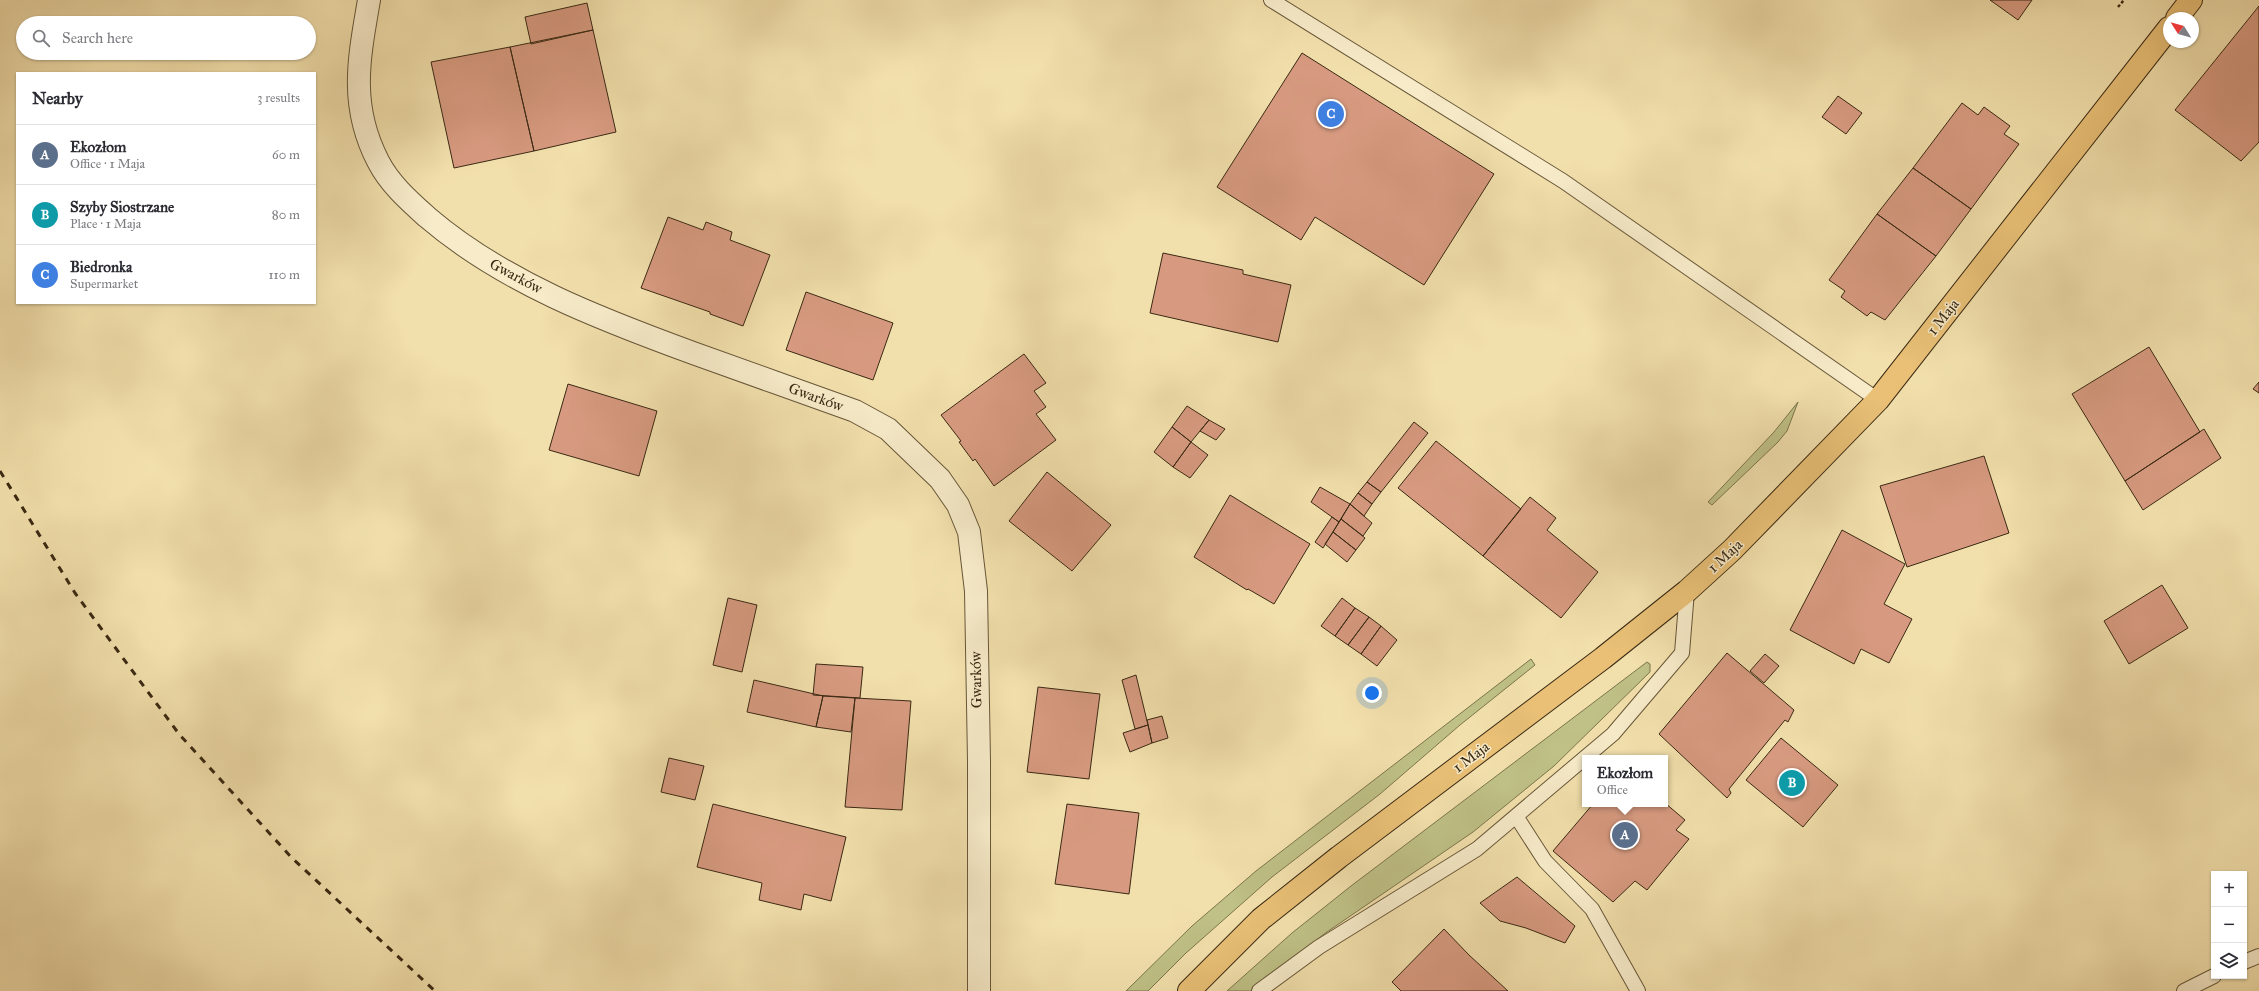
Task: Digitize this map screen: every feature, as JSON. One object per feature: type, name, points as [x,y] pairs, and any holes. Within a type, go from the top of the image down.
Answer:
[{"type":"main road","points":[[2182,12],[2191,0]]},
{"type":"main road","name":"1 Maja","points":[[1189,991],[1261,919],[1345,852],[1603,658],[1687,591],[1732,550],[1878,400],[2163,36]]},
{"type":"street","name":"Gwarków","points":[[369,0],[358,62],[358,103],[377,160],[391,183],[414,206],[441,229],[480,256],[529,284],[590,314],[854,411],[882,425],[914,452],[940,479],[958,505],[969,532],[976,591],[979,761],[979,991]]},
{"type":"lane","points":[[1271,0],[1563,181],[1878,400]]},
{"type":"lane","points":[[1588,755],[1613,734],[1682,652],[1687,591]]},
{"type":"lane","points":[[1259,991],[1320,947],[1477,849],[1582,760]]},
{"type":"lane","points":[[1516,816],[1545,861],[1592,909],[1638,991]]},
{"type":"lane","points":[[2247,961],[2259,956]]},
{"type":"lane","points":[[2184,991],[2211,978]]},
{"type":"path","points":[[2118,7],[2124,0]]},
{"type":"green space","points":[[1798,402],[1787,431],[1778,442],[1712,505],[1708,502],[1774,432]]},
{"type":"green space","points":[[1531,659],[1535,665],[1460,725],[1380,794],[1272,877],[1186,953],[1148,991],[1126,991],[1192,926],[1256,871]]},
{"type":"green space","points":[[1647,662],[1650,664],[1650,672],[1554,766],[1473,832],[1324,934],[1252,991],[1227,991],[1292,933],[1351,886]]},
{"type":"building","points":[[1990,0],[2032,0],[2018,20]]},
{"type":"building","points":[[587,3],[593,30],[531,44],[525,17]]},
{"type":"building","points":[[2259,6],[2259,142],[2241,161],[2175,110]]},
{"type":"building","points":[[593,30],[616,132],[534,151],[510,47]]},
{"type":"building","points":[[510,47],[534,151],[454,168],[431,62]]},
{"type":"building","points":[[1302,53],[1494,174],[1424,285],[1315,217],[1301,240],[1217,187]]},
{"type":"building","points":[[1838,96],[1862,113],[1846,134],[1822,117]]},
{"type":"building","points":[[1962,103],[1978,115],[1984,107],[2010,126],[2004,134],[2019,144],[1971,209],[1913,168]]},
{"type":"building","points":[[1913,168],[1971,209],[1936,256],[1877,214]]},
{"type":"building","points":[[1877,214],[1936,256],[1885,320],[1871,312],[1867,316],[1841,297],[1845,291],[1829,280]]},
{"type":"building","points":[[668,217],[703,230],[706,222],[732,232],[730,240],[770,255],[743,326],[710,314],[710,312],[641,288]]},
{"type":"building","points":[[1163,253],[1243,270],[1243,274],[1291,285],[1278,342],[1150,313]]},
{"type":"building","points":[[806,292],[893,323],[873,380],[786,350]]},
{"type":"building","points":[[2149,347],[2200,432],[2125,481],[2072,394]]},
{"type":"building","points":[[1024,354],[1046,383],[1034,391],[1046,407],[1036,414],[1056,440],[994,486],[975,459],[973,461],[959,442],[961,441],[941,415]]},
{"type":"building","points":[[2259,382],[2259,393],[2253,389]]},
{"type":"building","points":[[568,384],[657,411],[639,476],[549,450]]},
{"type":"building","points":[[1187,406],[1209,420],[1191,442],[1172,427]]},
{"type":"building","points":[[1209,420],[1225,429],[1216,440],[1200,431]]},
{"type":"building","points":[[1414,422],[1428,433],[1381,492],[1367,482]]},
{"type":"building","points":[[1172,427],[1191,442],[1173,467],[1154,452]]},
{"type":"building","points":[[2204,429],[2221,458],[2143,510],[2125,481]]},
{"type":"building","points":[[1436,441],[1521,509],[1483,556],[1398,488]]},
{"type":"building","points":[[1191,442],[1208,455],[1190,478],[1173,467]]},
{"type":"building","points":[[1984,456],[2009,533],[1907,567],[1880,486]]},
{"type":"building","points":[[1047,472],[1111,525],[1072,571],[1009,521]]},
{"type":"building","points":[[1367,482],[1381,492],[1372,504],[1358,493]]},
{"type":"building","points":[[1320,487],[1350,504],[1339,522],[1311,502]]},
{"type":"building","points":[[1358,493],[1372,504],[1364,516],[1350,504]]},
{"type":"building","points":[[1230,495],[1310,544],[1274,604],[1248,589],[1247,590],[1194,557]]},
{"type":"building","points":[[1530,497],[1556,518],[1547,530],[1598,572],[1561,618],[1483,556]]},
{"type":"building","points":[[1350,504],[1372,523],[1363,536],[1341,519]]},
{"type":"building","points":[[1332,517],[1339,522],[1323,548],[1315,542]]},
{"type":"building","points":[[1341,519],[1365,538],[1356,550],[1333,532]]},
{"type":"building","points":[[1842,530],[1905,564],[1884,604],[1912,619],[1889,663],[1861,649],[1854,664],[1790,630]]},
{"type":"building","points":[[1333,532],[1356,550],[1347,562],[1325,544]]},
{"type":"building","points":[[2162,585],[2188,628],[2129,664],[2104,621]]},
{"type":"building","points":[[728,598],[757,605],[742,672],[713,665]]},
{"type":"building","points":[[1342,598],[1355,608],[1335,636],[1321,626]]},
{"type":"building","points":[[1355,608],[1369,617],[1348,645],[1335,636]]},
{"type":"building","points":[[1369,617],[1381,626],[1361,654],[1348,645]]},
{"type":"building","points":[[1381,626],[1397,640],[1377,666],[1361,654]]},
{"type":"building","points":[[1727,653],[1794,710],[1788,722],[1785,720],[1729,789],[1731,793],[1727,798],[1659,734]]},
{"type":"building","points":[[1765,654],[1779,666],[1764,683],[1750,671]]},
{"type":"building","points":[[816,664],[863,667],[860,698],[813,695]]},
{"type":"building","points":[[1136,675],[1148,725],[1135,729],[1122,680]]},
{"type":"building","points":[[754,680],[823,696],[816,727],[747,712]]},
{"type":"building","points":[[1038,687],[1100,694],[1089,779],[1027,772]]},
{"type":"building","points":[[823,696],[855,698],[851,732],[816,727]]},
{"type":"building","points":[[855,698],[911,701],[902,810],[845,807]]},
{"type":"building","points":[[1162,716],[1168,738],[1152,743],[1147,720]]},
{"type":"building","points":[[1148,725],[1152,743],[1130,752],[1123,733]]},
{"type":"building","points":[[1781,738],[1838,785],[1803,827],[1746,780]]},
{"type":"building","points":[[669,758],[704,766],[695,800],[661,792]]},
{"type":"building","points":[[713,804],[846,837],[831,901],[804,894],[801,910],[759,900],[762,883],[697,867]]},
{"type":"building","points":[[1067,804],[1139,813],[1129,894],[1055,884]]},
{"type":"building","points":[[1668,806],[1685,820],[1676,830],[1689,839],[1647,890],[1635,881],[1613,902],[1553,851],[1590,807],[1668,807]]},
{"type":"building","points":[[1517,877],[1575,926],[1565,943],[1526,928],[1500,921],[1480,903]]},
{"type":"building","points":[[1444,929],[1469,955],[1508,991],[1401,991],[1392,982]]},
{"type":"railway","points":[[0,471],[75,593],[179,734],[292,858],[435,991]]},
{"type":"place","name":"Biedronka","points":[[1331,114]]},
{"type":"place","name":"Szyby Siostrzane","points":[[1792,783]]},
{"type":"place","name":"Ekozłom","points":[[1625,835]]}]
